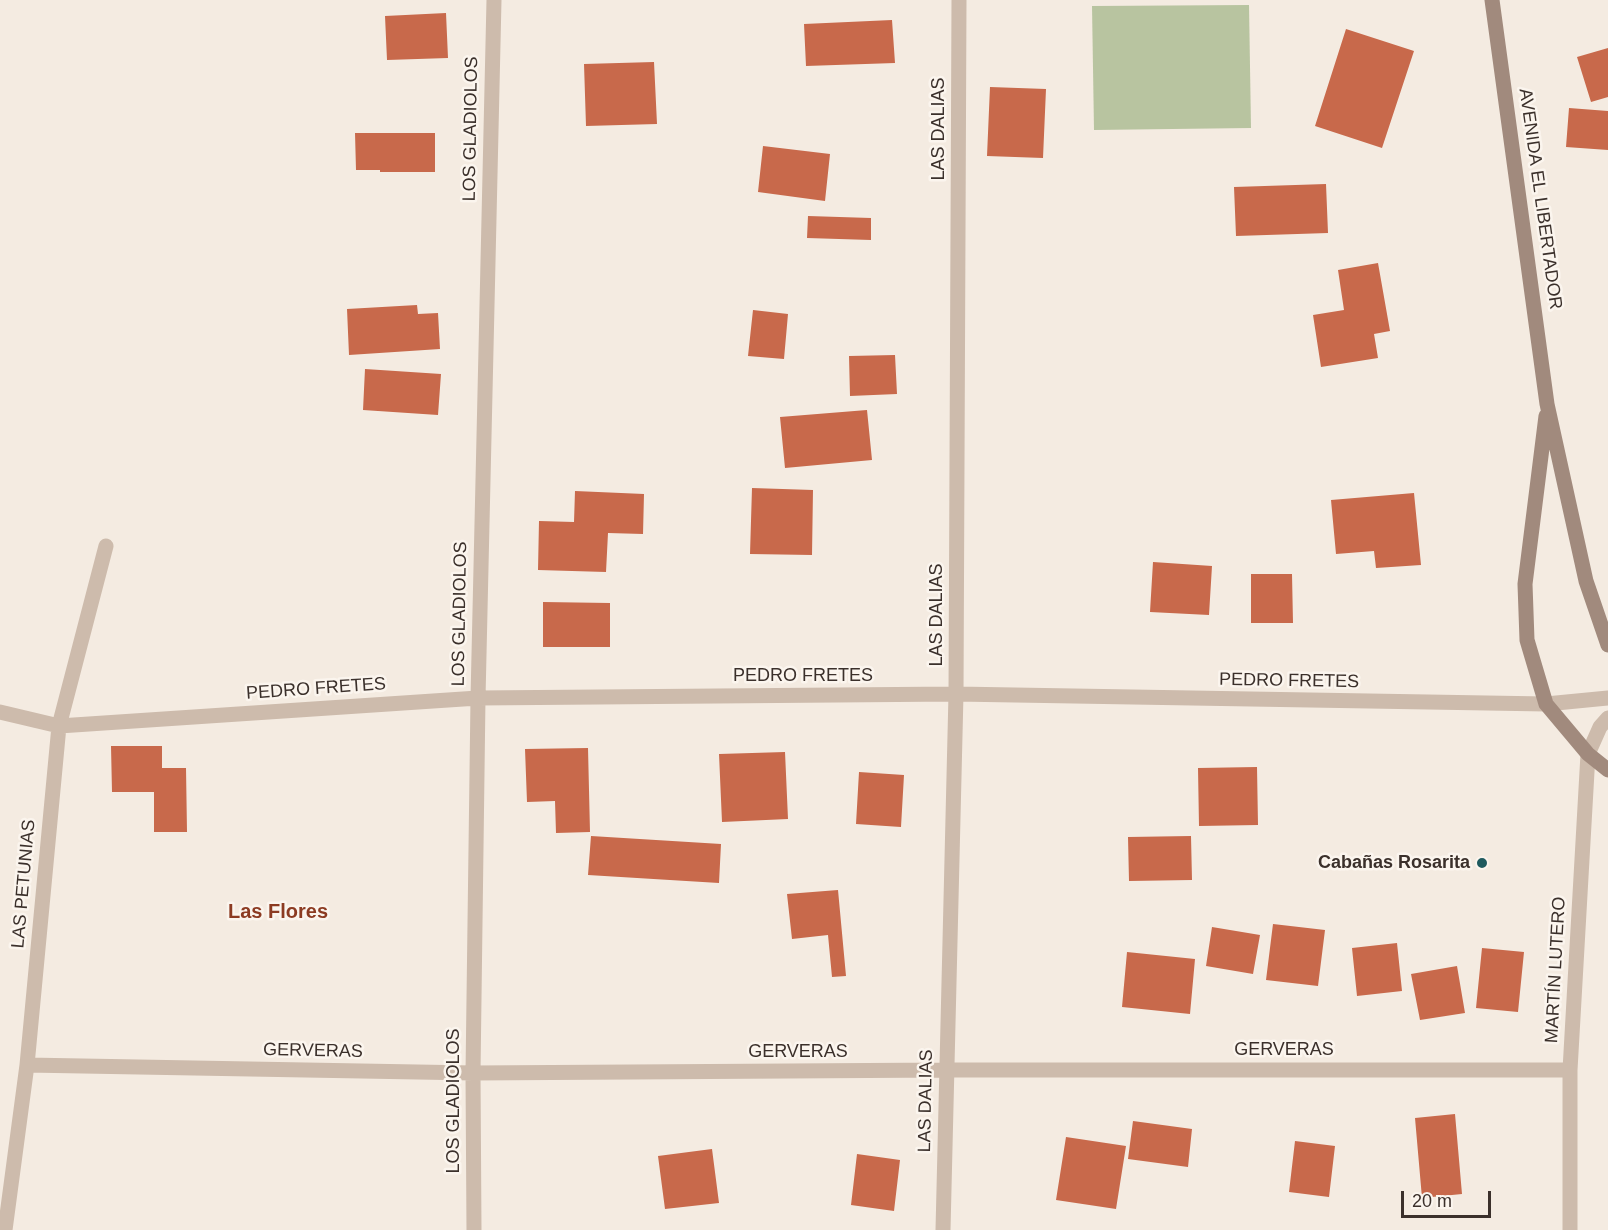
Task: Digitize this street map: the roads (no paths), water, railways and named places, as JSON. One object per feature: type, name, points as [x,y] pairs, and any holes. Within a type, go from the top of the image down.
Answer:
[{"type":"main road","name":"AVENIDA EL LIBERTADOR","points":[[1492,0],[1547,404],[1586,581],[1608,645]]},
{"type":"main road","name":"AVENIDA EL LIBERTADOR","points":[[1547,404],[1525,584],[1527,640],[1546,704],[1588,754],[1608,770]]},
{"type":"street","name":"LOS GLADIOLOS","points":[[474,1230],[472,1073],[478,698],[494,0]]},
{"type":"street","name":"LAS DALIAS","points":[[943,1230],[956,694],[959,0]]},
{"type":"street","name":"LAS PETUNIAS","points":[[5,1230],[27,1065],[59,726],[106,546]]},
{"type":"street","name":"PEDRO FRETES","points":[[0,712],[59,726],[478,698],[956,694],[1546,704],[1608,698]]},
{"type":"street","name":"MARTÍN LUTERO","points":[[1570,1230],[1570,1070],[1588,754],[1600,727],[1608,718]]},
{"type":"street","name":"GERVERAS","points":[[27,1065],[472,1073],[1570,1070]]},
{"type":"place","name":"Cabañas Rosarita","points":[[1482,863]]},
{"type":"district","name":"Las Flores","points":[[278,912]]}]
